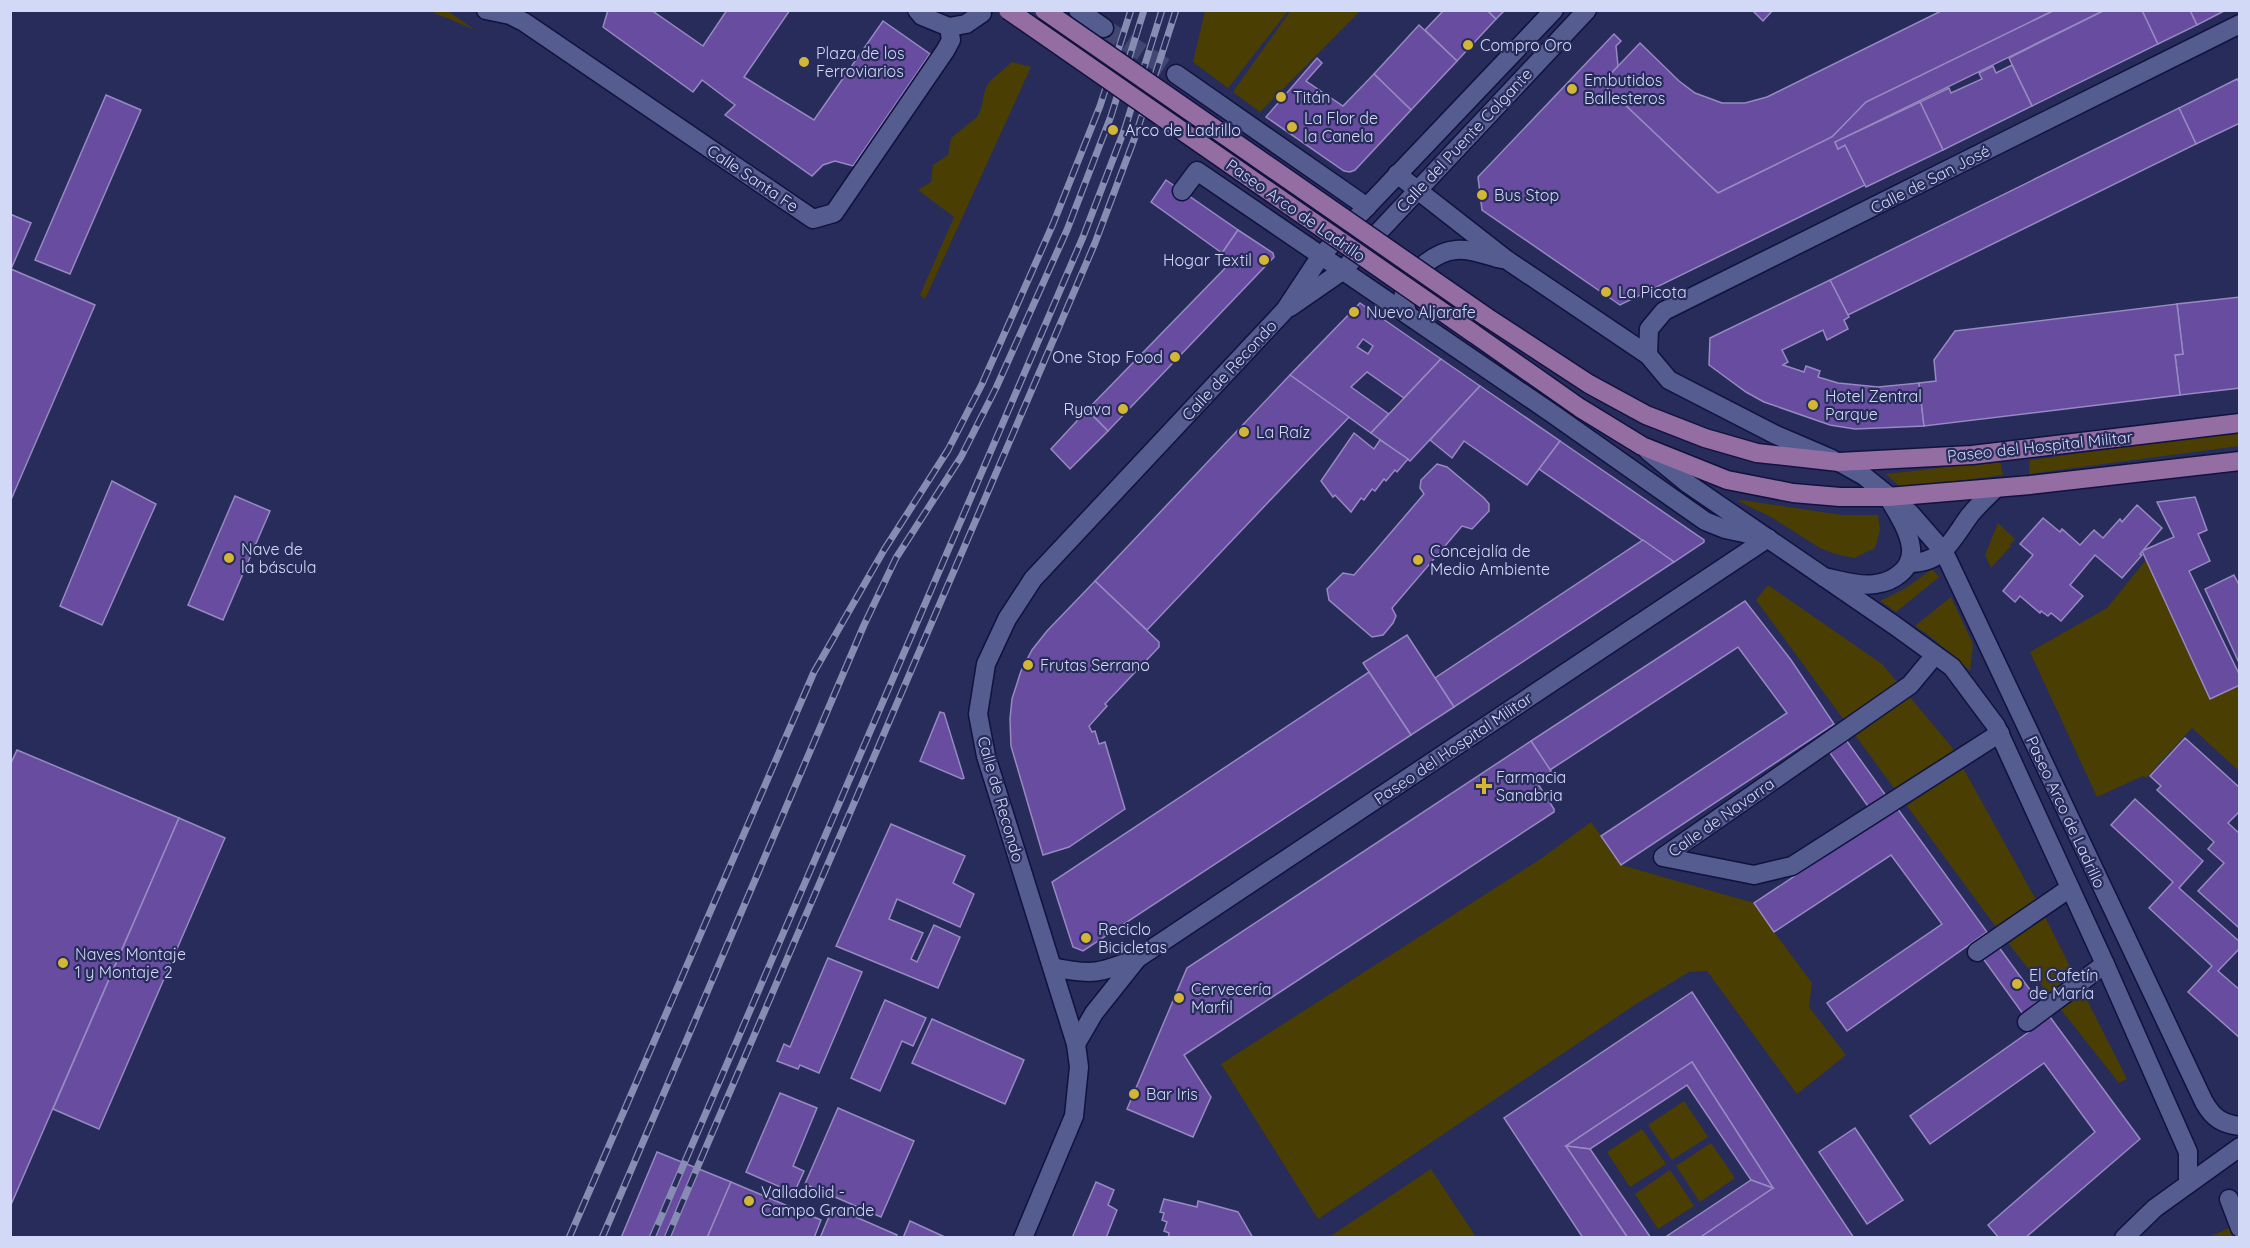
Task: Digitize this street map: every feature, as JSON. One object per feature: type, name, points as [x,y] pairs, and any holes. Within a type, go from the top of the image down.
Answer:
[{"type":"main road","name":"Paseo Arco de Ladrillo","points":[[1008,10],[1580,408],[1642,446],[1727,480],[1793,493],[1840,497],[1888,497]]},
{"type":"main road","name":"Paseo Arco de Ladrillo","points":[[1044,10],[1485,316],[1589,384],[1646,415],[1705,438],[1757,453],[1839,462]]},
{"type":"main road","name":"Paseo del Hospital Militar","points":[[1839,462],[1972,455],[2240,423]]},
{"type":"main road","points":[[1888,497],[1996,488],[2240,461]]},
{"type":"street","name":"Calle Santa Fe","points":[[486,10],[510,15],[524,21],[813,219],[834,213],[945,51],[951,40],[949,27]]},
{"type":"street","points":[[917,10],[922,16],[949,27],[966,24],[982,13]]},
{"type":"street","points":[[1078,10],[1104,28]]},
{"type":"street","name":"Calle del Puente Colgante","points":[[1320,257],[1554,10]]},
{"type":"street","name":"Calle del Puente Colgante","points":[[1342,271],[1587,10]]},
{"type":"street","name":"Calle de San José","points":[[1648,356],[1650,329],[1664,311],[2240,24]]},
{"type":"street","points":[[1176,74],[1367,207]]},
{"type":"street","name":"Paseo Arco de Ladrillo","points":[[1182,191],[1197,171],[1706,522],[1725,529],[1768,538]]},
{"type":"street","name":"Paseo Arco de Ladrillo","points":[[1397,174],[1507,260],[1648,356],[1669,380],[1768,431],[1839,462],[1864,476],[1924,526],[1944,552],[2204,1102],[2211,1115],[2231,1125],[2240,1126]]},
{"type":"street","name":"Paseo Arco de Ladrillo","points":[[1408,315],[1403,296],[1406,285],[1428,262],[1444,252],[1458,249],[1507,260]]},
{"type":"street","name":"Calle de Recondo","points":[[1023,1238],[1074,1116],[1079,1067],[1076,1044],[986,756],[978,714],[986,664],[1007,619],[1033,579],[1285,310],[1320,257]]},
{"type":"street","name":"Calle de Recondo","points":[[1285,310],[1342,271]]},
{"type":"street","name":"Paseo Arco de Ladrillo","points":[[1642,446],[1687,483],[1952,667],[2000,733],[2188,1152],[2188,1182]]},
{"type":"street","points":[[1909,563],[1917,563],[1944,552],[1970,516],[1996,488]]},
{"type":"street","name":"Paseo Arco de Ladrillo","points":[[1824,577],[1873,585],[1895,577],[1903,571],[1909,563],[1911,550],[1908,537],[1888,497]]},
{"type":"street","name":"Paseo del Hospital Militar","points":[[1052,967],[1080,974],[1103,972],[1138,958],[1768,538]]},
{"type":"street","name":"Calle de Navarra","points":[[1935,655],[1910,685],[1663,857],[1754,875],[1792,866],[2000,733]]},
{"type":"street","points":[[1977,952],[2070,888]]},
{"type":"street","name":"Paseo del Hospital Militar","points":[[1076,1044],[1094,1013],[1138,958]]},
{"type":"street","points":[[2027,1022],[2105,964]]},
{"type":"street","points":[[2124,1238],[2148,1214],[2188,1182],[2240,1146]]},
{"type":"street","points":[[2229,1199],[2240,1228]]},
{"type":"shaded area","points":[[1205,10],[1288,11],[1228,88],[1193,62]]},
{"type":"shaded area","points":[[1291,10],[1360,11],[1260,112],[1233,92]]},
{"type":"shaded area","points":[[430,11],[448,11],[475,30]]},
{"type":"shaded area","points":[[1012,62],[1031,67],[925,299],[920,295],[954,217],[918,190],[931,182],[933,165],[948,155],[951,138],[977,117],[989,82]]},
{"type":"shaded area","points":[[2239,432],[2239,446],[2029,474],[2030,460]]},
{"type":"shaded area","points":[[2000,461],[2003,475],[1901,488],[1886,474]]},
{"type":"shaded area","points":[[1738,501],[1842,515],[1878,515],[1880,530],[1875,548],[1854,558],[1835,554],[1820,548],[1771,517]]},
{"type":"shaded area","points":[[1998,523],[2015,539],[1991,568],[1985,555]]},
{"type":"shaded area","points":[[2146,560],[2211,699],[2239,685],[2239,771],[2192,728],[2146,778],[2143,776],[2097,797],[2030,652],[2107,608]]},
{"type":"shaded area","points":[[1932,569],[1939,577],[1896,612],[1880,601],[1906,588]]},
{"type":"shaded area","points":[[1768,585],[1882,664],[1951,746],[2040,907],[2127,1079],[2119,1083],[2001,934],[1756,600]]},
{"type":"shaded area","points":[[1951,597],[1973,644],[1970,671],[1915,626]]},
{"type":"shaded area","points":[[1591,822],[1621,865],[1754,903],[1812,983],[1809,1007],[1846,1055],[1797,1094],[1707,971],[1689,972],[1636,1004],[1318,1219],[1221,1064],[1542,858]]},
{"type":"shaded area","points":[[1684,1101],[1708,1137],[1672,1160],[1648,1125]]},
{"type":"shaded area","points":[[1642,1129],[1666,1164],[1630,1187],[1607,1152]]},
{"type":"shaded area","points":[[1711,1143],[1735,1178],[1700,1202],[1676,1166]]},
{"type":"shaded area","points":[[1431,1169],[1476,1237],[1329,1237]]},
{"type":"shaded area","points":[[1670,1170],[1694,1206],[1658,1229],[1635,1194]]},
{"type":"shaded area","points":[[2238,1224],[2239,1237],[2207,1238]]},
{"type":"building","points":[[608,10],[651,10],[703,46],[727,10],[790,10],[744,77],[814,120],[883,21],[930,54],[853,166],[835,161],[823,165],[812,176],[725,115],[735,105],[702,80],[693,92],[603,27]]},
{"type":"building","points":[[1444,10],[1487,10],[1496,19],[1457,61],[1425,30]]},
{"type":"building","points":[[1487,10],[1505,10],[1496,19]]},
{"type":"building","points":[[1752,10],[1773,10],[1763,21]]},
{"type":"building","points":[[1943,10],[2055,10],[1866,102],[1832,137],[1718,193],[1602,83],[1640,43],[1679,81],[1695,93],[1722,103],[1745,103],[1767,97]]},
{"type":"building","points":[[2055,10],[2105,10],[1835,142],[1838,149],[1845,145],[1865,185],[1620,305],[1482,210],[1478,177],[1614,34],[1621,41],[1616,46],[1618,66],[1602,83],[1718,193],[1832,137],[1866,102]]},
{"type":"building","points":[[2105,10],[2142,10],[2158,44],[2032,106],[2009,58]]},
{"type":"building","points":[[2142,10],[2190,10],[2197,25],[2158,44]]},
{"type":"building","points":[[2190,10],[2226,10],[2197,25]]},
{"type":"building","points":[[1419,25],[1457,61],[1411,110],[1374,74]]},
{"type":"building","points":[[1317,58],[1322,63],[1306,81],[1343,106],[1374,74],[1411,110],[1355,170],[1350,172],[1344,171],[1266,117]]},
{"type":"building","points":[[2012,65],[2032,106],[1943,150],[1920,102],[1949,88],[1951,93],[1982,79],[1979,73],[1993,66],[1996,73]]},
{"type":"building","points":[[2237,79],[2240,83],[2240,123],[2196,144],[2179,108]]},
{"type":"building","points":[[106,95],[141,110],[70,274],[35,260]]},
{"type":"building","points":[[1920,102],[1943,150],[1866,187],[1845,145],[1838,149],[1835,142]]},
{"type":"building","points":[[2179,108],[2196,144],[1848,315],[1830,280]]},
{"type":"building","points":[[1166,180],[1238,230],[1222,253],[1151,202]]},
{"type":"building","points":[[10,214],[31,223],[11,269],[95,305],[10,502]]},
{"type":"building","points":[[1238,230],[1273,253],[1274,257],[1108,431],[1087,410],[1232,261],[1222,253]]},
{"type":"building","points":[[1830,280],[1849,317],[1844,320],[1848,329],[1827,340],[1823,330],[1782,350],[1788,362],[1783,365],[1804,372],[1806,366],[1820,371],[1818,377],[1838,383],[1878,387],[1919,383],[1924,426],[1855,429],[1830,425],[1764,402],[1709,365],[1710,338]]},
{"type":"building","points":[[2240,297],[2240,388],[2180,395],[2175,355],[2183,354],[2177,304]]},
{"type":"building","points":[[1360,303],[1441,359],[1404,398],[1367,372],[1351,387],[1389,414],[1371,433],[1290,375]],"holes":[[[1363,339],[1373,346],[1368,354],[1357,347]]]},
{"type":"building","points":[[2177,304],[2183,354],[2175,355],[2180,395],[1924,426],[1919,383],[1936,381],[1934,360],[1955,331]]},
{"type":"building","points":[[1441,359],[1480,386],[1410,461],[1371,433]]},
{"type":"building","points":[[1290,375],[1349,417],[1147,630],[1095,581]]},
{"type":"building","points":[[1480,386],[1560,441],[1527,485],[1464,441],[1452,458],[1430,440]]},
{"type":"building","points":[[1087,410],[1108,431],[1070,469],[1051,449]]},
{"type":"building","points":[[1354,433],[1374,449],[1380,440],[1408,459],[1397,472],[1395,470],[1386,481],[1384,479],[1375,491],[1372,489],[1364,500],[1361,498],[1351,512],[1335,495],[1333,497],[1321,481]]},
{"type":"building","points":[[1560,441],[1704,542],[1674,562],[1539,469]]},
{"type":"building","points":[[1437,464],[1447,467],[1484,498],[1489,504],[1489,511],[1472,529],[1462,526],[1392,608],[1396,616],[1393,623],[1383,635],[1372,637],[1329,600],[1327,589],[1343,573],[1354,575],[1376,550],[1424,494],[1420,488],[1421,480]]},
{"type":"building","points":[[112,481],[156,504],[102,625],[60,606]]},
{"type":"building","name":"Nave de la báscula","points":[[235,496],[270,511],[223,620],[188,605]]},
{"type":"building","points":[[2195,497],[2207,530],[2198,534],[2210,561],[2189,571],[2240,676],[2240,685],[2210,699],[2142,551],[2174,537],[2157,502]]},
{"type":"building","points":[[2137,505],[2162,528],[2122,578],[2095,555],[2070,585],[2083,596],[2061,621],[2051,613],[2048,616],[2041,611],[2040,613],[2020,596],[2015,602],[2003,591],[2033,555],[2020,544],[2043,518],[2060,532],[2062,529],[2080,545],[2094,530],[2103,538]]},
{"type":"building","points":[[1643,540],[1674,562],[1454,707],[1435,678]]},
{"type":"building","points":[[2234,575],[2240,587],[2240,665],[2205,589]]},
{"type":"building","points":[[1095,581],[1159,642],[1159,647],[1105,704],[1107,706],[1089,726],[1092,732],[1095,731],[1099,744],[1105,742],[1125,809],[1069,847],[1043,855],[1011,746],[1012,699],[1021,671],[1032,650]]},
{"type":"building","points":[[1745,601],[1791,660],[1834,724],[1621,865],[1601,836],[1787,713],[1738,647],[1550,770],[1531,741]]},
{"type":"building","points":[[1407,635],[1454,707],[1411,735],[1363,663]]},
{"type":"building","points":[[1369,672],[1411,735],[1083,951],[1073,947],[1052,882]]},
{"type":"building","points":[[940,712],[944,713],[964,778],[962,779],[920,761]]},
{"type":"building","points":[[2185,738],[2240,788],[2240,811],[2228,823],[2240,834],[2240,925],[2238,927],[2198,891],[2224,863],[2208,849],[2214,842],[2157,790],[2161,786],[2150,776]]},
{"type":"building","points":[[1846,740],[1887,797],[1870,809],[1830,753]]},
{"type":"building","points":[[1531,741],[1551,771],[1536,781],[1554,812],[1184,1055],[1211,1097],[1193,1137],[1127,1109],[1187,968]]},
{"type":"building","name":"Naves Montaje 1 y Montaje 2","points":[[17,750],[179,818],[10,1207],[10,765]]},
{"type":"building","points":[[2135,799],[2203,861],[2179,888],[2240,942],[2240,948],[2218,971],[2240,990],[2240,1038],[2188,992],[2212,966],[2149,908],[2173,882],[2111,825]]},
{"type":"building","points":[[1897,808],[1987,932],[1847,1031],[1827,1003],[1942,924],[1891,855],[1774,932],[1754,903]]},
{"type":"building","points":[[179,818],[225,838],[99,1129],[53,1109]]},
{"type":"building","points":[[891,824],[965,856],[953,883],[974,894],[960,927],[897,899],[889,919],[923,933],[911,959],[917,962],[934,925],[960,937],[938,988],[836,946]]},
{"type":"building","points":[[1998,946],[2039,1002],[2023,1014],[1982,957]]},
{"type":"building","points":[[828,958],[862,972],[819,1073],[800,1065],[798,1069],[777,1061],[784,1044],[790,1047]]},
{"type":"building","points":[[1692,992],[1854,1238],[1699,1238],[1773,1188],[1692,1062],[1566,1146],[1628,1238],[1583,1238],[1504,1118]]},
{"type":"building","points":[[885,1000],[926,1018],[913,1046],[902,1041],[880,1091],[851,1078]]},
{"type":"building","points":[[2050,1017],[2140,1139],[2025,1238],[1999,1238],[1988,1225],[2095,1132],[2044,1063],[1930,1144],[1910,1116]]},
{"type":"building","points":[[932,1019],[1024,1060],[1005,1104],[912,1063]]},
{"type":"building","points":[[1692,1062],[1773,1188],[1751,1180],[1687,1085],[1590,1149],[1566,1146]]},
{"type":"building","points":[[780,1093],[817,1108],[793,1166],[804,1171],[794,1193],[746,1172]]},
{"type":"building","points":[[838,1108],[914,1141],[881,1217],[805,1184]]},
{"type":"building","points":[[1855,1128],[1903,1200],[1867,1224],[1819,1152]]},
{"type":"building","points":[[1566,1146],[1590,1149],[1651,1238],[1628,1238]]},
{"type":"building","points":[[657,1152],[731,1182],[707,1238],[621,1238]]},
{"type":"building","points":[[1751,1180],[1773,1188],[1699,1238],[1664,1238]]},
{"type":"building","name":"Valladolid - Campo Grande","points":[[731,1182],[821,1220],[814,1238],[707,1238]]},
{"type":"building","points":[[1096,1182],[1114,1190],[1108,1205],[1117,1210],[1106,1238],[1072,1238]]},
{"type":"building","points":[[1164,1199],[1197,1207],[1198,1201],[1238,1212],[1253,1238],[1168,1238],[1169,1233],[1164,1231],[1167,1222],[1162,1220],[1164,1213],[1160,1212]]},
{"type":"building","points":[[833,1207],[897,1235],[896,1238],[820,1238]]},
{"type":"building","points":[[910,1221],[947,1238],[903,1238]]},
{"type":"tunnel","points":[[1104,28],[1176,74]]},
{"type":"railway","points":[[569,1238],[814,672],[884,550],[948,450],[982,384],[1053,224],[1100,106],[1131,10]]},
{"type":"railway","points":[[602,1238],[864,625],[896,558],[961,457],[996,388],[1067,230],[1111,116],[1144,10]]},
{"type":"railway","points":[[652,1238],[1083,237],[1125,128],[1162,10]]},
{"type":"railway","points":[[667,1238],[1095,243],[1135,137],[1176,10]]},
{"type":"place","name":"Compro Oro","points":[[1468,45]]},
{"type":"place","name":"Plaza de los Ferroviarios","points":[[804,62]]},
{"type":"place","name":"Embutidos Ballesteros","points":[[1572,89]]},
{"type":"place","name":"Titán","points":[[1281,97]]},
{"type":"place","name":"La Flor de la Canela","points":[[1292,127]]},
{"type":"place","name":"Arco de Ladrillo","points":[[1113,130]]},
{"type":"place","name":"Bus Stop","points":[[1482,195]]},
{"type":"place","name":"Hogar Textil","points":[[1264,260]]},
{"type":"place","name":"La Picota","points":[[1606,292]]},
{"type":"place","name":"Nuevo Aljarafe","points":[[1354,312]]},
{"type":"place","name":"One Stop Food","points":[[1175,357]]},
{"type":"place","name":"Hotel Zentral Parque","points":[[1813,405]]},
{"type":"place","name":"Ryava","points":[[1123,409]]},
{"type":"place","name":"La Raíz","points":[[1244,432]]},
{"type":"place","name":"Nave de la báscula","points":[[229,558]]},
{"type":"place","name":"Concejalía de Medio Ambiente","points":[[1418,560]]},
{"type":"place","name":"Frutas Serrano","points":[[1028,665]]},
{"type":"place","name":"Farmacia Sanabria","points":[[1484,786]]},
{"type":"place","name":"Reciclo Bicicletas","points":[[1086,938]]},
{"type":"place","name":"Naves Montaje 1 y Montaje 2","points":[[63,963]]},
{"type":"place","name":"El Cafetín de María","points":[[2017,984]]},
{"type":"place","name":"Cervecería Marfil","points":[[1179,998]]},
{"type":"place","name":"Bar Iris","points":[[1134,1094]]},
{"type":"place","name":"Valladolid - Campo Grande","points":[[749,1201]]}]
